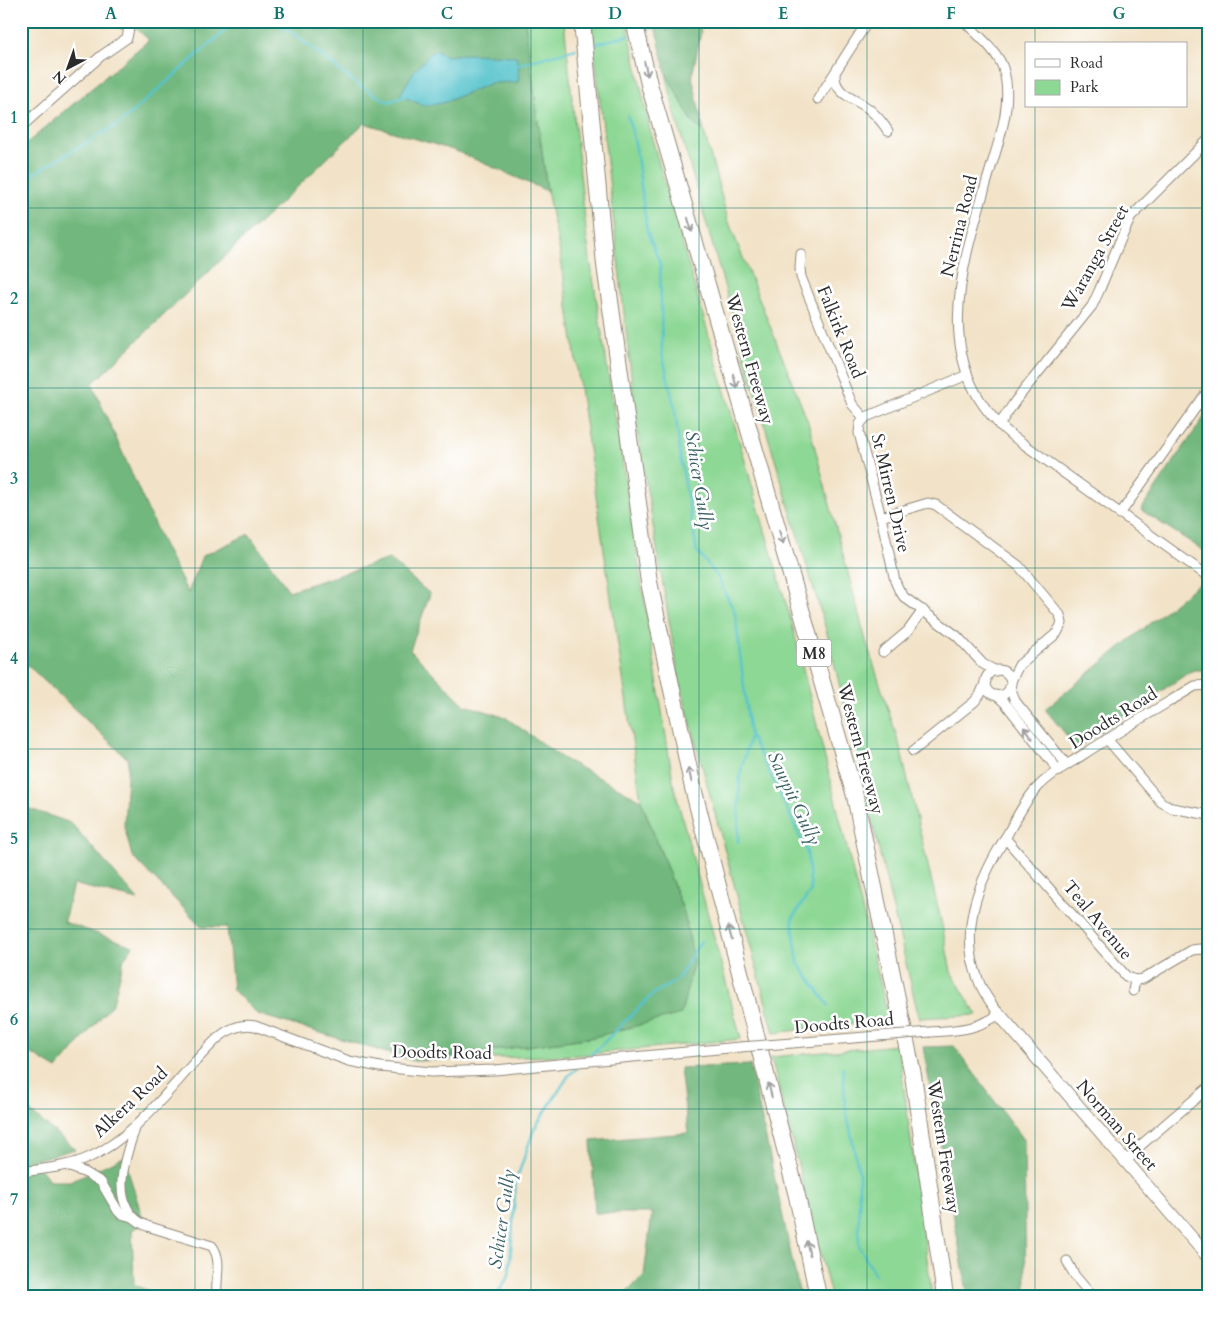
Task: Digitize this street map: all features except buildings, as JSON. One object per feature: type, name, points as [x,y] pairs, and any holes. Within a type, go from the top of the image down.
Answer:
[{"type":"highway","points":[[582,21],[605,265],[649,582],[693,788],[797,1196],[818,1296]]},
{"type":"highway","name":"Western Freeway","points":[[634,21],[652,93],[854,796],[913,1075],[945,1296]]},
{"type":"street","points":[[21,127],[101,56],[127,38],[129,28],[115,21]]},
{"type":"street","points":[[818,99],[868,21]]},
{"type":"street","name":"Nerrina Road","points":[[964,21],[999,61],[1004,74],[1006,98],[1000,137],[965,260],[961,285],[958,307],[958,335],[967,375],[978,398],[997,422],[1011,435],[1209,577]]},
{"type":"street","points":[[834,74],[838,90],[868,108],[888,131]]},
{"type":"street","name":"Waranga Street","points":[[997,422],[1092,306],[1131,217],[1209,138]]},
{"type":"street","name":"Falkirk Road","points":[[801,254],[800,271],[806,290],[852,404],[864,418]]},
{"type":"street","name":"St Mirren Drive","points":[[967,375],[864,418],[860,424],[860,433],[897,587],[904,597],[957,636],[983,664],[997,670]]},
{"type":"street","points":[[1120,514],[1209,389]]},
{"type":"street","points":[[881,517],[928,503],[936,505],[1019,566],[1056,608],[1062,623],[1056,635],[1024,660],[1017,668],[1011,684],[1004,694],[982,698],[974,702],[913,751]]},
{"type":"street","points":[[883,652],[908,631],[923,610]]},
{"type":"street","name":"St Mirren Drive","points":[[972,652],[986,681]]},
{"type":"street","points":[[974,702],[982,692],[990,674],[1024,660]]},
{"type":"street","points":[[997,670],[1006,673],[1015,701],[1067,766]]},
{"type":"street","points":[[986,681],[988,690],[1005,702],[1059,771]]},
{"type":"street","name":"Doodts Road","points":[[244,1025],[255,1026],[349,1061],[380,1067],[431,1072],[496,1070],[740,1047],[931,1032],[973,1028],[985,1024],[999,1014],[986,996],[977,978],[971,946],[974,904],[983,878],[1005,838],[1036,789],[1107,739],[1195,686],[1209,685]]},
{"type":"street","points":[[1107,739],[1154,796],[1165,805],[1175,811],[1209,815]]},
{"type":"street","name":"Teal Avenue","points":[[1005,838],[1126,976],[1135,980],[1147,977],[1192,950],[1209,950]]},
{"type":"street","points":[[1133,991],[1135,980]]},
{"type":"street","name":"Norman Street","points":[[999,1014],[1209,1258]]},
{"type":"street","name":"Alkera Road","points":[[21,1172],[65,1165],[88,1158],[104,1149],[136,1123],[220,1037],[229,1030],[244,1025]]},
{"type":"street","points":[[1126,1162],[1141,1145],[1209,1087]]},
{"type":"street","points":[[132,1217],[123,1200],[123,1178],[128,1148],[136,1123]]},
{"type":"street","points":[[65,1165],[86,1172],[101,1182],[118,1211],[125,1215],[147,1226],[212,1246],[216,1252],[218,1262],[217,1296]]},
{"type":"street","points":[[1067,1261],[1075,1276],[1092,1296]]},
{"type":"green space","points":[[128,21],[525,21],[547,191],[456,151],[364,123],[92,384],[162,542],[188,593],[202,556],[249,534],[289,591],[389,559],[430,594],[410,650],[465,705],[505,717],[562,758],[641,800],[684,913],[694,960],[681,1014],[594,1037],[414,1061],[257,1014],[233,990],[227,927],[202,927],[132,856],[124,826],[128,759],[21,659],[21,148],[149,40]]},
{"type":"green space","points":[[525,21],[564,21],[587,240],[674,787],[741,1039],[580,1055],[414,1061],[594,1037],[684,913],[641,800],[560,253],[547,191]]},
{"type":"green space","points":[[591,21],[627,21],[651,135],[792,624],[889,1019],[774,1033],[679,680],[638,436]]},
{"type":"green space","points":[[654,21],[697,21],[701,32],[692,76],[704,132],[693,123],[666,73]]},
{"type":"green space","points":[[666,73],[693,123],[704,132],[728,220],[808,422],[866,641],[899,743],[942,925],[951,972],[977,1015],[919,1018],[827,633],[755,393],[675,114]]},
{"type":"green space","points":[[1209,410],[1209,554],[1141,510]]},
{"type":"green space","points":[[1198,584],[1209,590],[1209,670],[1194,670],[1188,673],[1077,748],[1045,709]]},
{"type":"green space","points":[[21,806],[71,823],[138,900],[73,884],[64,922],[133,946],[124,959],[113,1003],[57,1069],[27,1051],[21,1055]]},
{"type":"green space","points":[[898,1045],[932,1296],[831,1296],[771,1057]]},
{"type":"green space","points":[[954,1046],[1024,1141],[1026,1296],[968,1296],[923,1047]]},
{"type":"green space","points":[[750,1065],[800,1296],[623,1296],[644,1275],[652,1213],[595,1213],[591,1141],[688,1133],[680,1068]]},
{"type":"green space","points":[[21,1104],[75,1149],[34,1160],[50,1181],[70,1181],[124,1157],[144,1223],[132,1230],[134,1285],[163,1296],[21,1296]]},
{"type":"water","points":[[434,50],[447,56],[466,54],[516,56],[519,67],[518,82],[491,83],[443,103],[425,106],[400,95],[414,71]]},
{"type":"waterway","points":[[21,181],[120,123],[236,21]]},
{"type":"waterway","points":[[275,21],[354,82],[388,102],[406,96]]},
{"type":"waterway","points":[[645,30],[677,21]]},
{"type":"waterway","name":"Schicer Gully","points":[[592,45],[629,35]]},
{"type":"waterway","points":[[516,65],[576,49]]},
{"type":"waterway","name":"Schicer Gully","points":[[628,116],[636,148],[647,231],[660,264],[662,353],[675,409],[681,462],[697,551],[717,576],[735,613],[750,737],[740,774],[738,842]]},
{"type":"waterway","name":"Sawpit Gully","points":[[751,737],[807,852],[811,890],[792,919],[798,963],[829,1006]]},
{"type":"waterway","name":"Schicer Gully","points":[[591,1055],[653,994],[677,980],[701,941]]},
{"type":"waterway","name":"Sawpit Gully","points":[[843,1067],[845,1105],[859,1173],[859,1246],[875,1275]]},
{"type":"waterway","name":"Schicer Gully","points":[[496,1296],[509,1275],[516,1181],[534,1129],[569,1075],[576,1069]]}]
